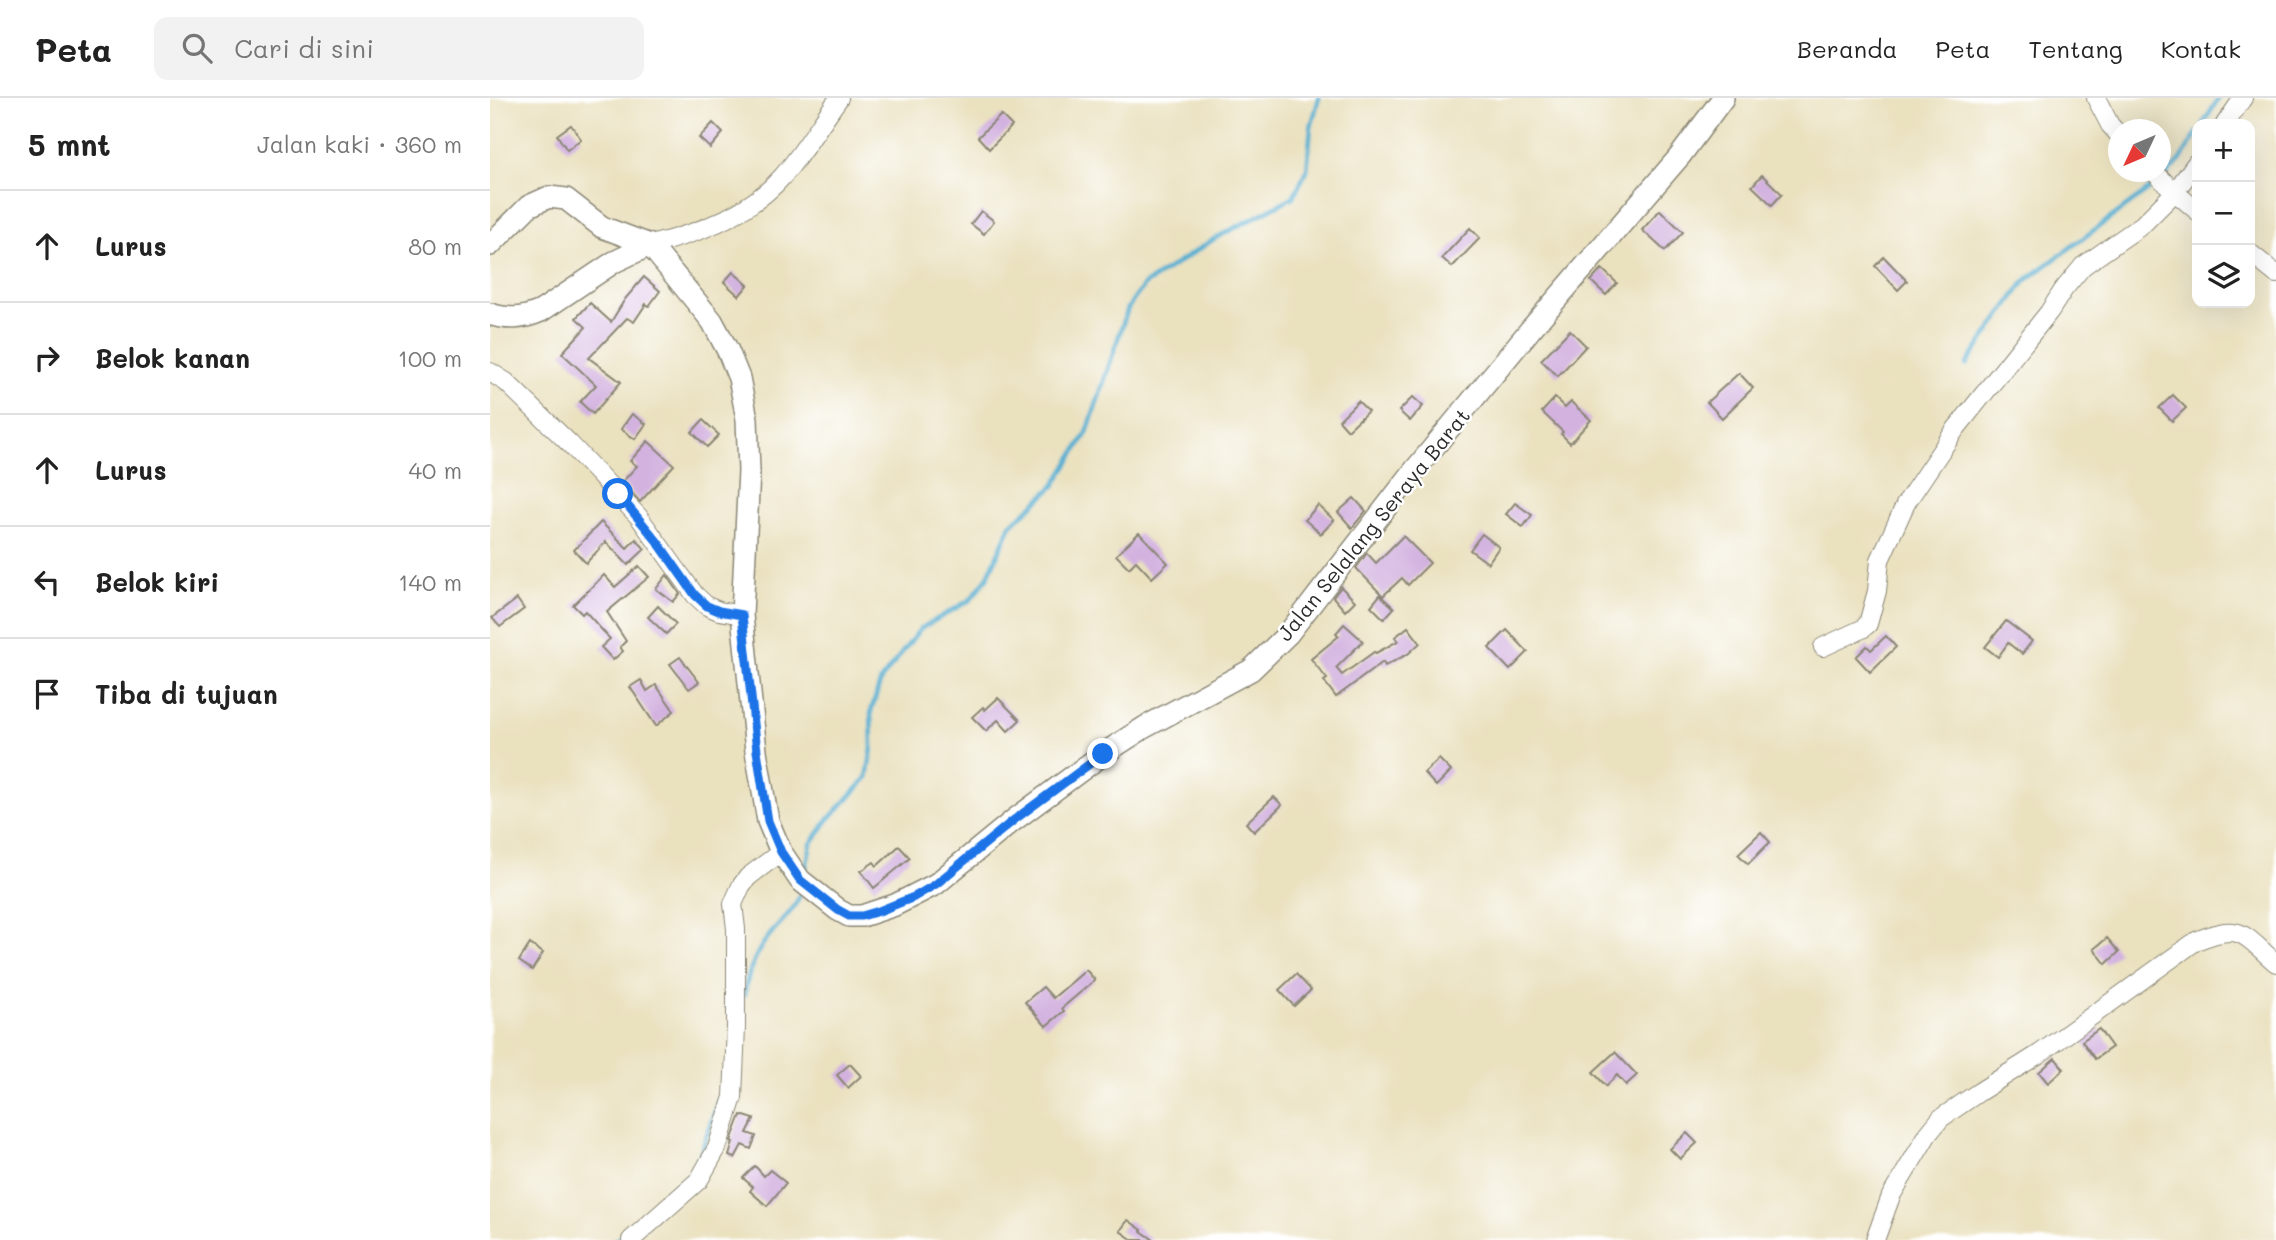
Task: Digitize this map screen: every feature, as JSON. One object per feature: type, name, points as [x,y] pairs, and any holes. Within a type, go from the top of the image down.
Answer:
[{"type":"street","points":[[490,314],[517,318],[535,314],[614,262],[650,245],[694,232],[750,205],[782,178],[839,98]]},
{"type":"street","name":"Jalan Selalang Seraya Barat","points":[[650,245],[712,321],[739,378],[749,440],[742,615],[757,751],[768,821],[781,852],[800,880],[828,904],[849,916],[862,916],[895,905],[936,884],[1014,820],[1103,754],[1145,727],[1251,670],[1288,634],[1413,471],[1680,156],[1724,98]]},
{"type":"street","points":[[2096,98],[2108,121]]},
{"type":"street","points":[[2228,119],[2243,98]]},
{"type":"street","points":[[1823,647],[1868,624],[1877,591],[1880,560],[1906,503],[1955,430],[2049,313],[2083,265],[2142,225],[2175,192],[2192,169]]},
{"type":"street","points":[[2164,182],[2192,207]]},
{"type":"street","points":[[490,245],[529,206],[549,197],[566,199],[601,227],[650,245]]},
{"type":"street","points":[[2255,257],[2276,274]]},
{"type":"street","points":[[490,372],[506,382],[625,502],[657,541],[695,595],[707,606],[742,615]]},
{"type":"street","points":[[631,1240],[699,1180],[717,1148],[733,1097],[736,1027],[736,929],[733,904],[748,877],[781,852]]},
{"type":"street","points":[[1875,1240],[1891,1196],[1928,1134],[1941,1118],[2039,1054],[2196,941],[2221,931],[2239,932],[2276,963]]},
{"type":"building","points":[[1001,115],[1012,126],[989,149],[978,137]]},
{"type":"building","points":[[713,123],[723,133],[710,148],[699,138]]},
{"type":"building","points":[[571,125],[581,139],[567,150],[557,135]]},
{"type":"building","points":[[1762,175],[1782,194],[1772,205],[1752,186]]},
{"type":"building","points":[[1660,210],[1683,232],[1665,251],[1642,230]]},
{"type":"building","points":[[981,211],[994,221],[984,234],[971,224]]},
{"type":"building","points":[[1470,228],[1480,238],[1452,267],[1442,258]]},
{"type":"building","points":[[1884,257],[1907,281],[1898,290],[1875,266]]},
{"type":"building","points":[[1602,269],[1617,283],[1606,295],[1591,281]]},
{"type":"building","points":[[733,272],[748,285],[739,296],[724,282]]},
{"type":"building","points":[[644,277],[660,291],[649,306],[646,304],[634,322],[627,318],[589,358],[621,382],[593,414],[580,402],[596,385],[562,353],[586,327],[576,318],[590,303],[611,322],[625,299]]},
{"type":"building","points":[[1570,330],[1586,346],[1558,376],[1541,360]]},
{"type":"building","points":[[1739,373],[1753,388],[1722,418],[1707,402]]},
{"type":"building","points":[[2173,395],[2186,408],[2172,421],[2159,408]]},
{"type":"building","points":[[1413,397],[1423,406],[1410,421],[1399,411]]},
{"type":"building","points":[[1555,398],[1565,408],[1571,402],[1591,420],[1570,443],[1561,434],[1563,432],[1542,412]]},
{"type":"building","points":[[1358,401],[1368,411],[1348,430],[1339,420]]},
{"type":"building","points":[[632,414],[646,424],[635,439],[621,429]]},
{"type":"building","points":[[703,420],[719,435],[707,447],[692,432]]},
{"type":"building","points":[[648,441],[674,465],[640,502],[622,482],[637,466],[630,461]]},
{"type":"building","points":[[1354,498],[1366,511],[1352,528],[1338,512]]},
{"type":"building","points":[[1515,503],[1532,515],[1523,527],[1506,514]]},
{"type":"building","points":[[1318,505],[1334,520],[1321,534],[1305,520]]},
{"type":"building","points":[[601,522],[627,548],[636,539],[645,549],[628,565],[606,542],[586,563],[574,550]]},
{"type":"building","points":[[1139,533],[1168,563],[1152,578],[1136,561],[1129,568],[1116,555]]},
{"type":"building","points":[[1482,534],[1499,547],[1488,563],[1470,550]]},
{"type":"building","points":[[1403,536],[1430,563],[1408,585],[1402,578],[1383,596],[1356,568],[1367,553],[1376,563]]},
{"type":"building","points":[[639,566],[649,577],[607,612],[626,641],[620,647],[623,651],[613,660],[601,647],[610,639],[585,611],[582,614],[573,605],[604,575],[615,587]]},
{"type":"building","points":[[667,575],[680,594],[673,602],[656,589]]},
{"type":"building","points":[[1341,587],[1355,601],[1345,611],[1333,597]]},
{"type":"building","points":[[1380,595],[1394,608],[1384,619],[1371,606]]},
{"type":"building","points":[[517,599],[524,609],[500,627],[492,618]]},
{"type":"building","points":[[658,606],[676,624],[666,634],[648,617]]},
{"type":"building","points":[[2006,621],[2032,641],[2022,654],[2008,643],[1998,657],[1985,647]]},
{"type":"building","points":[[1344,624],[1363,641],[1336,668],[1342,675],[1374,652],[1398,641],[1395,637],[1408,627],[1420,643],[1408,654],[1385,666],[1383,662],[1336,697],[1324,681],[1327,679],[1311,659],[1339,636],[1336,633]]},
{"type":"building","points":[[1507,630],[1528,652],[1510,670],[1489,648]]},
{"type":"building","points":[[1886,636],[1896,647],[1870,672],[1856,657],[1867,646],[1871,650]]},
{"type":"building","points":[[680,657],[699,682],[689,689],[670,664]]},
{"type":"building","points":[[641,680],[647,691],[656,685],[674,711],[656,726],[630,687]]},
{"type":"building","points":[[998,698],[1020,720],[1008,731],[998,720],[986,731],[972,717]]},
{"type":"building","points":[[1439,759],[1451,771],[1436,786],[1424,773]]},
{"type":"building","points":[[1274,797],[1282,805],[1254,832],[1246,823]]},
{"type":"building","points":[[1761,832],[1770,842],[1748,864],[1738,854]]},
{"type":"building","points":[[899,846],[910,858],[874,888],[861,871],[874,862],[877,866]]},
{"type":"building","points":[[2107,938],[2119,952],[2106,964],[2094,949]]},
{"type":"building","points":[[530,944],[543,953],[532,970],[519,961]]},
{"type":"building","points":[[1086,970],[1095,980],[1062,1008],[1064,1011],[1046,1026],[1025,1002],[1043,987],[1053,998]]},
{"type":"building","points":[[1296,974],[1311,990],[1294,1006],[1279,990]]},
{"type":"building","points":[[2099,1029],[2112,1047],[2095,1059],[2082,1041]]},
{"type":"building","points":[[1615,1052],[1637,1075],[1626,1085],[1617,1075],[1606,1086],[1593,1072]]},
{"type":"building","points":[[2055,1058],[2064,1069],[2048,1083],[2039,1072]]},
{"type":"building","points":[[850,1064],[861,1076],[848,1088],[837,1075]]},
{"type":"building","points":[[741,1115],[754,1119],[747,1133],[756,1136],[751,1149],[742,1145],[735,1158],[729,1156],[733,1142],[731,1141]]},
{"type":"building","points":[[1687,1133],[1697,1143],[1680,1159],[1670,1149]]},
{"type":"building","points":[[755,1166],[764,1176],[770,1170],[786,1183],[767,1206],[750,1191],[753,1187],[743,1178]]},
{"type":"building","points":[[1128,1220],[1154,1240],[1133,1240],[1120,1231]]},
{"type":"waterway","points":[[805,872],[811,844],[827,821],[867,778],[872,748],[871,711],[881,680],[920,629],[970,600],[987,578],[1011,525],[1054,486],[1087,433],[1128,308],[1144,285],[1214,239],[1293,197],[1307,170],[1311,127],[1319,98]]},
{"type":"waterway","points":[[2206,119],[2219,98]]},
{"type":"waterway","points":[[2171,170],[2192,141]]},
{"type":"waterway","points":[[1966,365],[2025,281],[2158,183]]},
{"type":"waterway","points":[[744,995],[750,970],[758,953],[766,939],[795,905],[802,888]]},
{"type":"waterway","points":[[694,1173],[727,1075]]},
{"type":"waterway","points":[[615,1240],[627,1234]]},
{"type":"route","points":[[618,494],[639,517],[695,595],[707,606],[742,615],[757,751],[768,821],[781,852],[800,880],[819,897],[849,916],[862,916],[879,911],[914,897],[936,884],[1014,820],[1103,754]]}]
